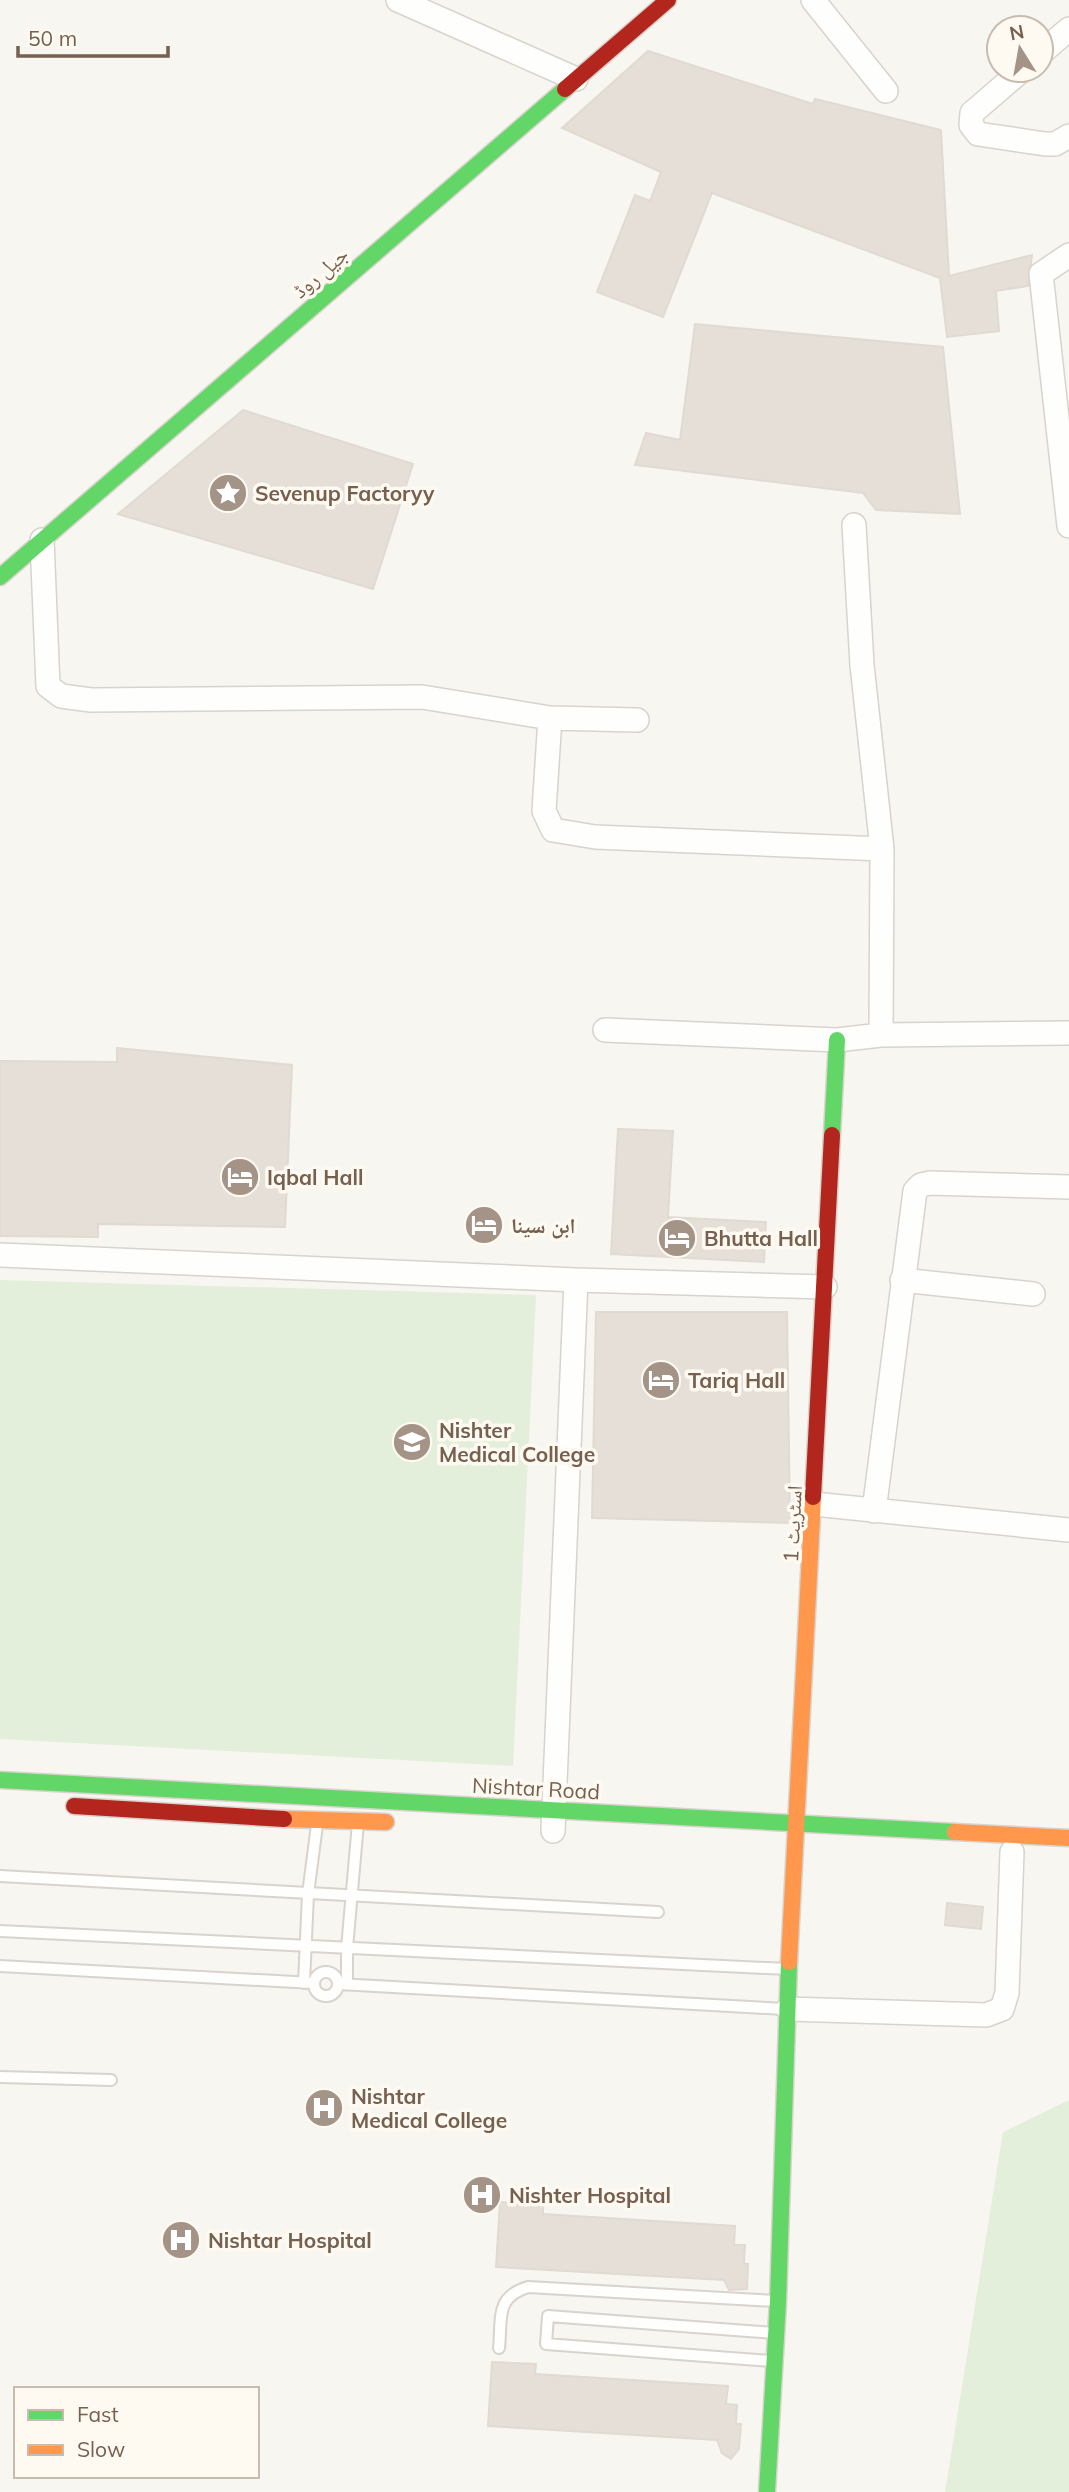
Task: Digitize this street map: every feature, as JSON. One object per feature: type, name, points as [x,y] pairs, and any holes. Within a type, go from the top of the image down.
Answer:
[{"type":"main road","name":"جیل روڈ","points":[[0,577],[668,0]]},
{"type":"main road","name":"اسٹریٹ 1","points":[[767,2492],[778,2302],[789,1969],[798,1844],[837,1040]]},
{"type":"main road","name":"Nishtar Road","points":[[0,1780],[315,1797],[553,1825],[798,1824],[1069,1838]]},
{"type":"main road","points":[[55,1805],[317,1821],[400,1823]]},
{"type":"street","points":[[398,0],[576,79]]},
{"type":"street","points":[[813,0],[886,91]]},
{"type":"street","points":[[1055,41],[1069,29]]},
{"type":"street","points":[[1006,84],[972,113],[971,125],[978,134],[1045,144],[1055,144],[1069,136]]},
{"type":"street","points":[[1069,255],[1041,274],[1069,526]]},
{"type":"street","points":[[853,525],[862,665],[882,849],[881,1035]]},
{"type":"street","points":[[42,540],[48,686],[61,696],[91,700],[422,697],[550,718],[637,720]]},
{"type":"street","points":[[550,718],[544,811],[553,830],[595,837],[882,849]]},
{"type":"street","points":[[605,1030],[837,1040],[881,1035],[1069,1033]]},
{"type":"street","points":[[874,1511],[902,1280],[917,1187],[930,1183],[1069,1187]]},
{"type":"street","points":[[0,1255],[576,1280],[825,1287]]},
{"type":"street","points":[[553,1825],[576,1280]]},
{"type":"street","points":[[902,1280],[1033,1294]]},
{"type":"street","points":[[814,1504],[1069,1530]]},
{"type":"street","points":[[788,2009],[986,2015],[1002,2009],[1007,1993],[1012,1853]]},
{"type":"lane","points":[[309,1983],[306,1946],[308,1894],[317,1821],[315,1797]]},
{"type":"lane","points":[[343,1984],[358,1821]]},
{"type":"lane","points":[[0,1876],[658,1912]]},
{"type":"lane","points":[[0,1931],[789,1969]]},
{"type":"lane","points":[[0,1966],[309,1983],[323,1971],[331,1972],[343,1984],[788,2009]]},
{"type":"lane","points":[[0,2077],[111,2080]]},
{"type":"lane","points":[[499,2348],[503,2304],[512,2292],[528,2287],[778,2302]]},
{"type":"lane","points":[[775,2361],[546,2344],[548,2316],[776,2333]]},
{"type":"green space","points":[[0,1280],[536,1295],[513,1766],[0,1739]]},
{"type":"green space","points":[[1069,2100],[1069,2492],[945,2492],[1003,2132]]},
{"type":"building","points":[[648,51],[813,104],[815,99],[941,130],[949,276],[1032,255],[1028,286],[996,291],[999,331],[947,337],[940,278],[712,193],[663,317],[597,292],[635,195],[650,201],[661,172],[562,128]]},
{"type":"building","points":[[695,324],[943,347],[960,514],[876,510],[863,493],[635,465],[646,433],[680,440]]},
{"type":"building","points":[[243,410],[413,464],[373,589],[118,514]]},
{"type":"building","points":[[117,1048],[292,1065],[285,1227],[98,1224],[98,1237],[0,1236],[0,1061],[117,1062]]},
{"type":"building","points":[[618,1129],[673,1131],[668,1217],[766,1222],[764,1262],[611,1254]]},
{"type":"building","points":[[596,1312],[787,1312],[790,1523],[592,1518]]},
{"type":"building","points":[[947,1903],[983,1907],[981,1929],[945,1925]]},
{"type":"building","points":[[500,2202],[543,2205],[543,2214],[735,2226],[734,2245],[745,2245],[744,2264],[748,2264],[747,2289],[729,2290],[724,2280],[496,2267]]},
{"type":"building","points":[[492,2362],[536,2364],[535,2374],[728,2386],[726,2404],[737,2405],[736,2424],[741,2424],[739,2449],[731,2459],[722,2453],[717,2440],[488,2426]]},
{"type":"traffic: fast","points":[[0,577],[565,89]]},
{"type":"traffic: fast","points":[[832,1135],[837,1040]]},
{"type":"traffic: fast","points":[[0,1780],[955,1832]]},
{"type":"traffic: fast","points":[[767,2492],[778,2302],[789,1962]]},
{"type":"traffic: slow","points":[[789,1962],[813,1497]]},
{"type":"traffic: slow","points":[[284,1819],[386,1822]]},
{"type":"traffic: slow","points":[[955,1832],[1069,1838]]},
{"type":"traffic: jam","points":[[565,89],[668,0]]},
{"type":"traffic: jam","points":[[813,1497],[832,1135]]},
{"type":"traffic: jam","points":[[74,1806],[284,1819]]},
{"type":"place","name":"Sevenup Factoryy","points":[[228,493]]},
{"type":"place","name":"Iqbal Hall","points":[[240,1177]]},
{"type":"place","name":"ابن سینا","points":[[484,1225]]},
{"type":"place","name":"Bhutta Hall","points":[[677,1238]]},
{"type":"place","name":"Tariq Hall","points":[[661,1380]]},
{"type":"place","name":"Nishter Medical College","points":[[412,1442]]},
{"type":"place","name":"Nishtar Medical College","points":[[324,2108]]},
{"type":"place","name":"Nishter Hospital","points":[[482,2195]]},
{"type":"place","name":"Nishtar Hospital","points":[[181,2240]]}]
